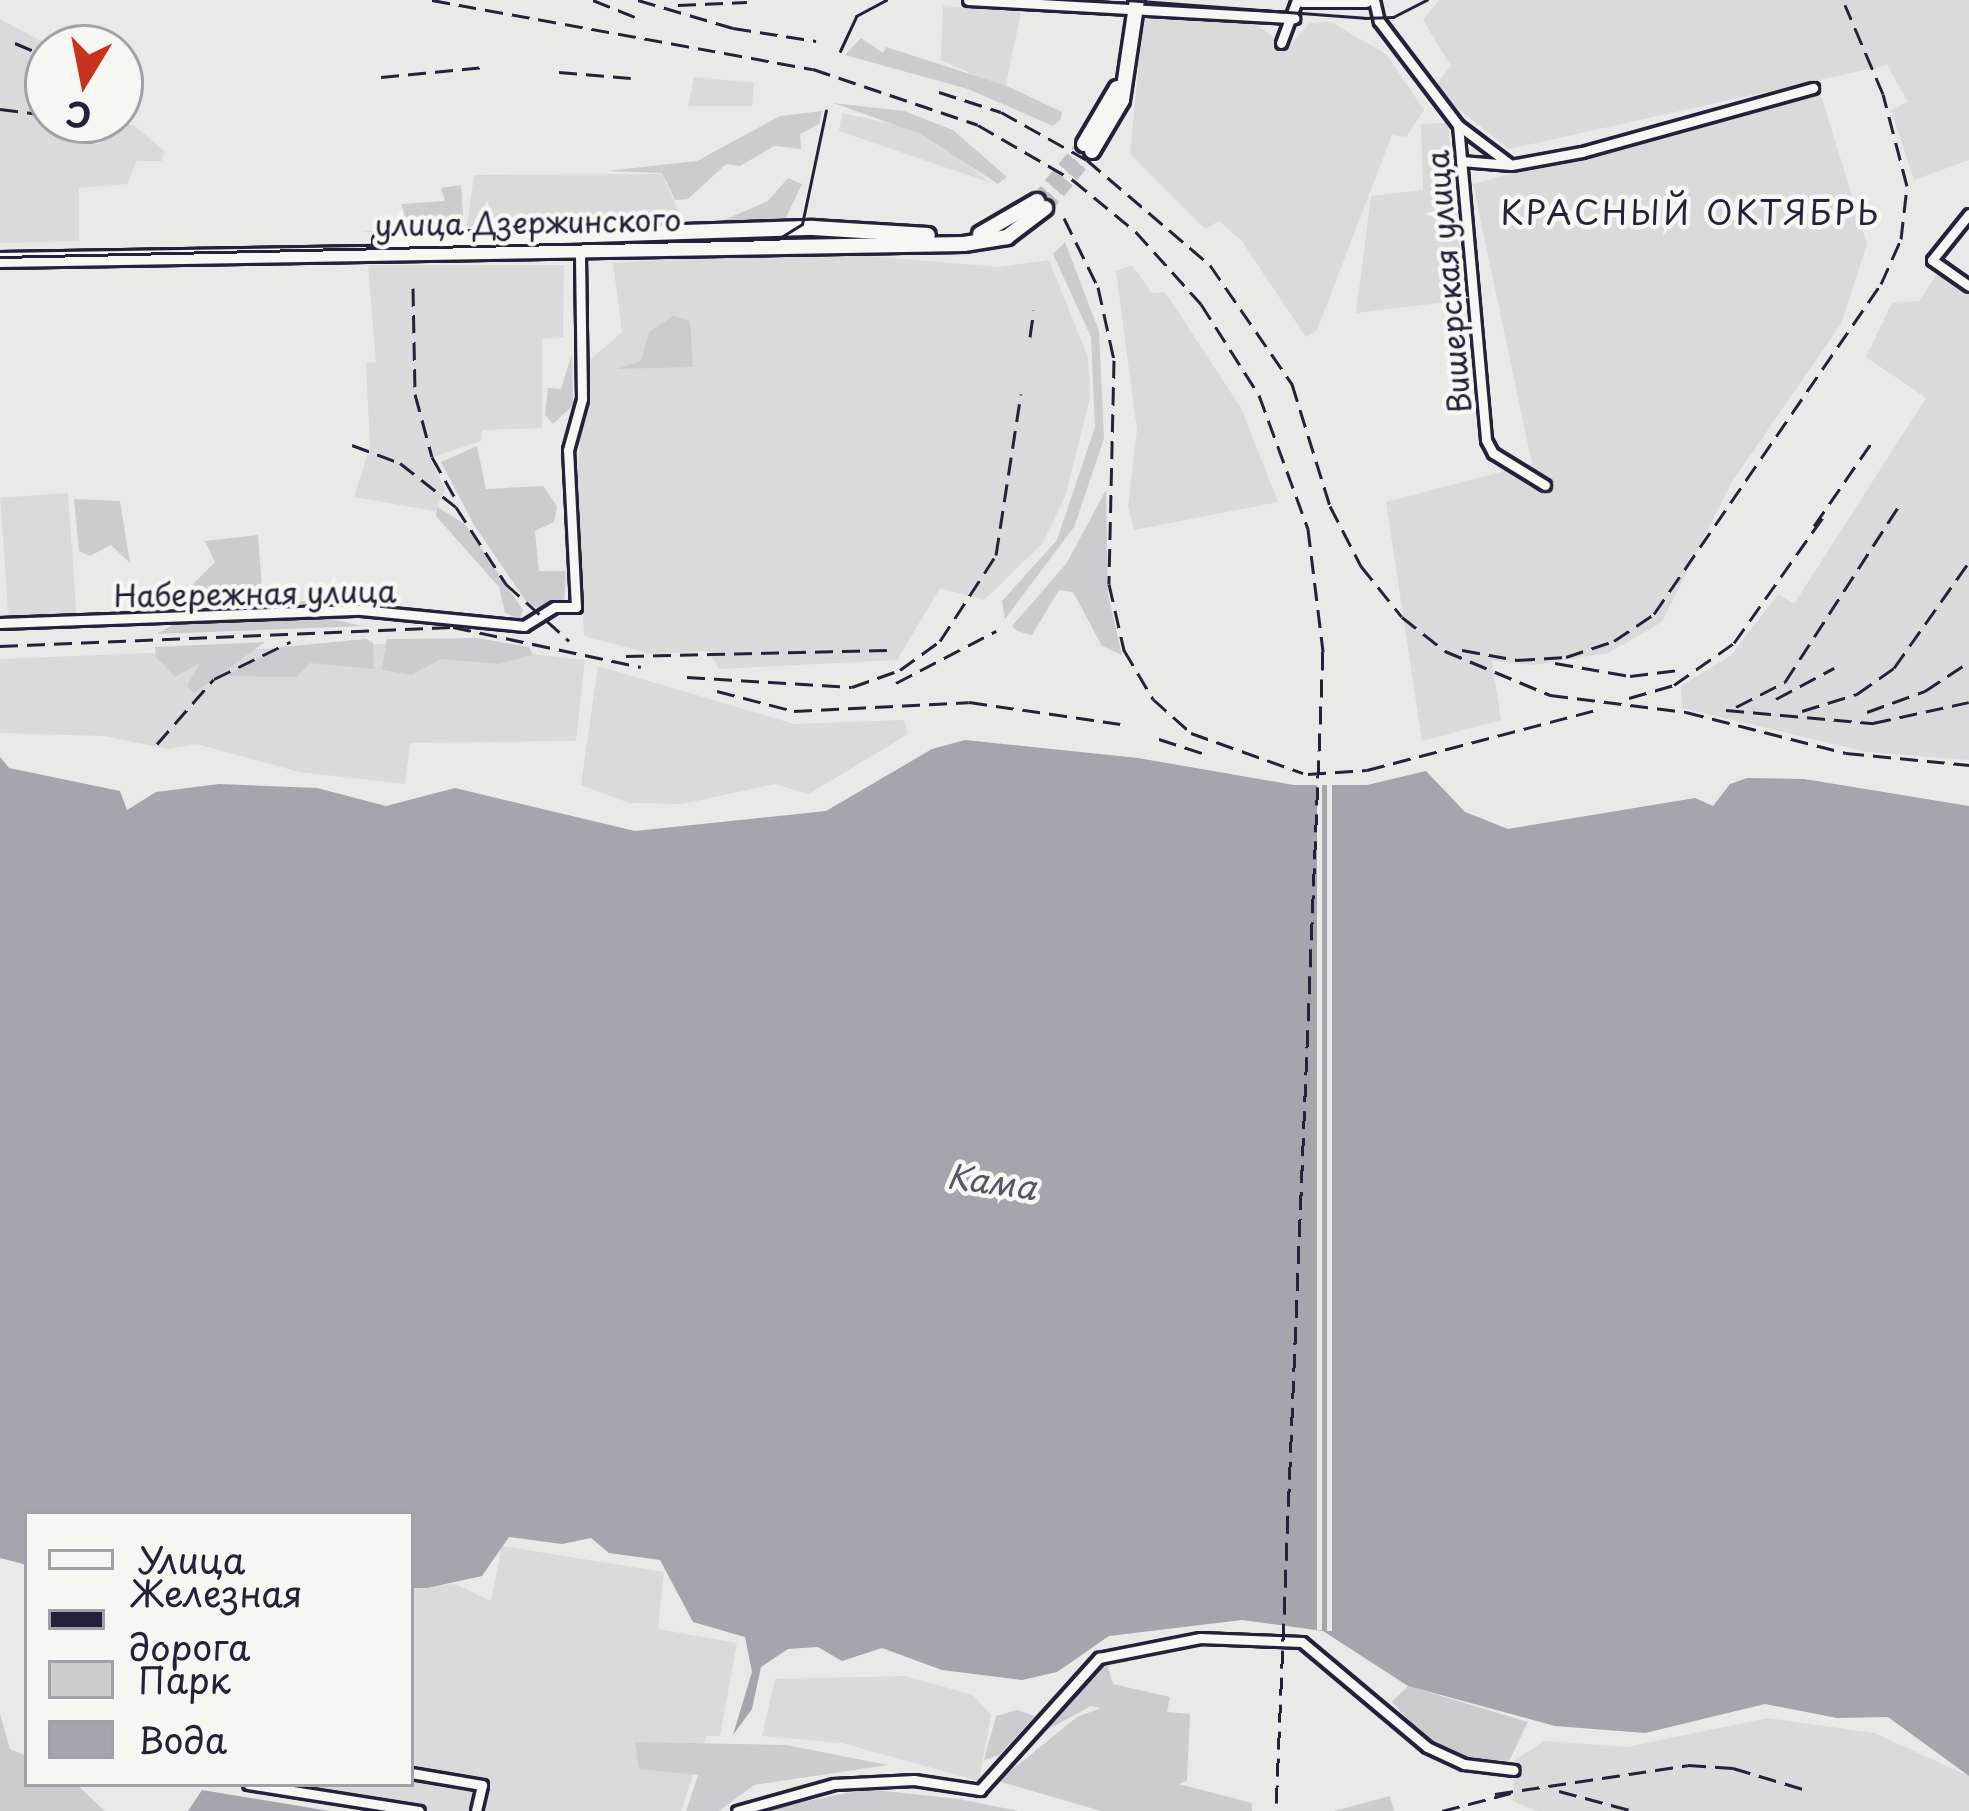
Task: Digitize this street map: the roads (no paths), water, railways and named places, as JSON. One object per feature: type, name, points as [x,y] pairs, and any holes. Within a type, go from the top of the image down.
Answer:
[{"type":"main road","points":[[1300,0],[1370,0]]},
{"type":"main road","points":[[1088,147],[1122,100],[1133,6]]},
{"type":"main road","name":"улица Дзержинского","points":[[0,256],[579,242],[977,243],[1019,231],[1041,205]]},
{"type":"street","points":[[968,0],[1295,18]]},
{"type":"street","points":[[1281,43],[1300,0]]},
{"type":"street","name":"Вишерская улица","points":[[1370,0],[1379,21],[1458,125],[1486,440],[1492,453],[1545,485]]},
{"type":"street","points":[[1461,160],[1511,164],[1813,88]]},
{"type":"street","points":[[1458,125],[1511,164]]},
{"type":"street","points":[[1969,214],[1931,260],[1969,286]]},
{"type":"street","name":"Набережная улица","points":[[0,623],[361,610],[524,626],[555,608],[576,607],[568,450],[582,399],[579,242]]},
{"type":"street","points":[[736,1811],[834,1784],[903,1779],[980,1790],[1099,1658],[1200,1638],[1302,1642],[1427,1748],[1464,1764],[1514,1770]]},
{"type":"street","points":[[414,1774],[482,1785],[476,1811]]},
{"type":"street","points":[[267,1787],[419,1811]]},
{"type":"water","name":"Кама","points":[[965,740],[1138,758],[1294,785],[1367,785],[1426,771],[1465,812],[1508,829],[1695,798],[1713,806],[1730,784],[1747,778],[1804,779],[1969,806],[1969,1776],[1888,1717],[1837,1718],[1765,1704],[1645,1733],[1555,1726],[1408,1686],[1323,1631],[1242,1620],[1109,1636],[1057,1672],[1022,1680],[942,1670],[882,1648],[842,1661],[818,1647],[788,1649],[761,1667],[752,1709],[733,1735],[752,1672],[745,1637],[693,1622],[660,1560],[609,1553],[591,1538],[562,1544],[509,1537],[482,1576],[414,1588],[414,1511],[24,1511],[24,1564],[0,1558],[0,757],[9,768],[120,791],[127,810],[156,792],[219,784],[317,788],[386,806],[455,788],[635,831],[826,811],[932,749]]},
{"type":"water","points":[[202,1790],[329,1811],[188,1811]]},
{"type":"tunnel","points":[[1037,201],[1084,144]]},
{"type":"tunnel","points":[[1045,208],[1092,151]]},
{"type":"tram line","points":[[840,51],[856,16],[886,0]]},
{"type":"tram line","points":[[1127,0],[1364,18],[1393,17],[1427,0]]},
{"type":"tram line","points":[[0,257],[778,239],[802,224],[826,110]]},
{"type":"railway","points":[[432,0],[813,69],[978,125],[1073,180],[1136,232],[1201,304],[1259,395],[1308,529],[1323,652],[1276,1811]]},
{"type":"railway","points":[[593,0],[635,17]]},
{"type":"railway","points":[[638,0],[733,28],[816,41]]},
{"type":"railway","points":[[678,5],[747,2]]},
{"type":"railway","points":[[1462,650],[1517,660],[1566,657],[1614,641],[1654,614],[1881,284],[1901,239],[1907,186],[1883,94],[1845,5]]},
{"type":"railway","points":[[15,43],[24,47]]},
{"type":"railway","points":[[381,77],[485,67]]},
{"type":"railway","points":[[559,72],[631,78]]},
{"type":"railway","points":[[939,92],[1001,112],[1087,160],[1210,265],[1292,384],[1330,506],[1361,566],[1402,617],[1445,651],[1550,695],[1686,712],[1846,753],[1969,765]]},
{"type":"railway","points":[[0,109],[24,112]]},
{"type":"railway","points":[[1064,218],[1098,287],[1114,360],[1109,584],[1124,650],[1153,699],[1191,733],[1303,773]]},
{"type":"railway","points":[[413,288],[415,394],[432,457],[454,496]]},
{"type":"railway","points":[[1030,337],[1034,310]]},
{"type":"railway","points":[[687,677],[852,687],[900,670],[940,641],[996,555],[1021,394]]},
{"type":"railway","points":[[1814,526],[1872,442]]},
{"type":"railway","points":[[352,445],[400,463],[456,507],[506,584],[569,641]]},
{"type":"railway","points":[[1736,707],[1785,682],[1901,503]]},
{"type":"railway","points":[[1629,698],[1674,685],[1734,643],[1824,516]]},
{"type":"railway","points":[[1802,711],[1857,694],[1894,668],[1969,562]]},
{"type":"railway","points":[[0,646],[453,627],[641,667]]},
{"type":"railway","points":[[896,683],[996,631]]},
{"type":"railway","points":[[157,744],[214,679],[290,642]]},
{"type":"railway","points":[[626,656],[887,650]]},
{"type":"railway","points":[[1867,712],[1925,691],[1969,662]]},
{"type":"railway","points":[[1555,663],[1630,676],[1679,670]]},
{"type":"railway","points":[[1776,699],[1834,668]]},
{"type":"railway","points":[[717,691],[794,711],[969,702],[1120,724]]},
{"type":"railway","points":[[1726,710],[1873,723],[1969,702]]},
{"type":"railway","points":[[1308,774],[1367,770],[1600,709]]},
{"type":"railway","points":[[1159,739],[1208,755]]},
{"type":"railway","points":[[1495,1794],[1688,1765],[1733,1768],[1803,1789]]},
{"type":"railway","points":[[1559,1791],[1633,1811]]},
{"type":"railway","points":[[1442,1811],[1511,1793]]},
{"type":"district","name":"КРАСНЫЙ ОКТЯБРЬ","points":[[1691,212]]}]
